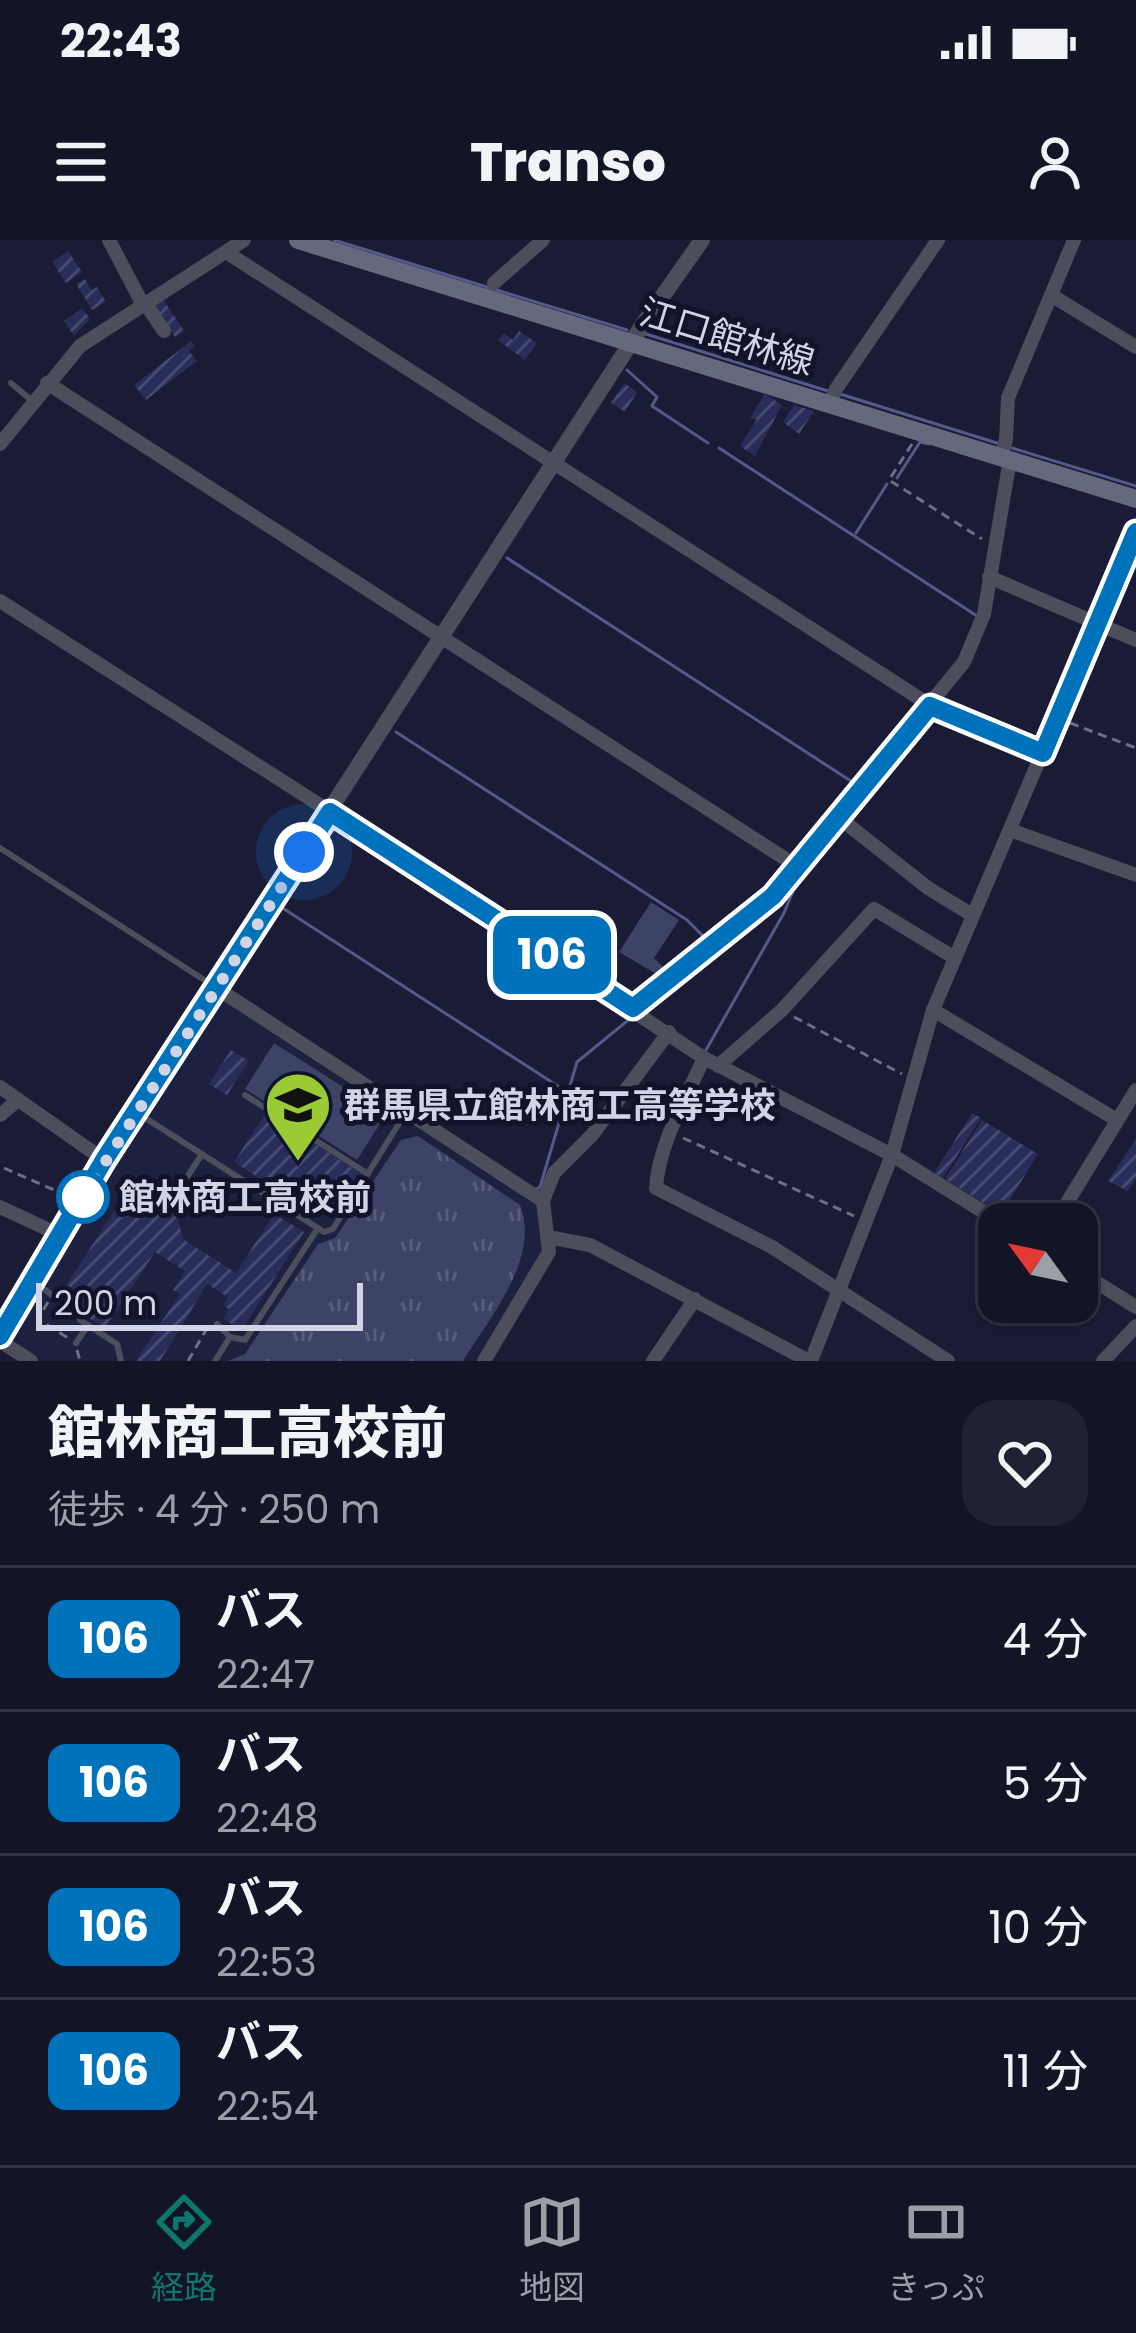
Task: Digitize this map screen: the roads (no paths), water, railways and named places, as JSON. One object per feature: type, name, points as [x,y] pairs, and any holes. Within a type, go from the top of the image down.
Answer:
[{"type":"main road","name":"江口館林線","points":[[298,240],[1136,499]]},
{"type":"street","points":[[109,240],[164,331]]},
{"type":"street","points":[[0,444],[47,383],[98,331],[244,240]]},
{"type":"street","points":[[494,283],[543,240]]},
{"type":"street","points":[[830,403],[938,240]]},
{"type":"street","points":[[633,1008],[773,896],[964,662],[984,614],[1008,398],[1074,240]]},
{"type":"street","points":[[32,1361],[1,1334],[104,1160],[699,241]]},
{"type":"street","points":[[226,252],[930,706],[1043,753]]},
{"type":"street","points":[[1051,296],[1136,347]]},
{"type":"street","points":[[47,383],[798,867]]},
{"type":"street","points":[[0,414],[15,426]]},
{"type":"street","points":[[548,1237],[590,1245],[810,1361],[892,1155],[933,1010],[1136,532]]},
{"type":"street","points":[[989,577],[1136,640]]},
{"type":"street","points":[[0,601],[711,1062],[892,1155],[978,1208]]},
{"type":"street","points":[[837,816],[928,888],[972,915]]},
{"type":"street","points":[[1010,830],[1136,875]]},
{"type":"street","points":[[948,1361],[772,1247],[656,1188],[671,1132],[711,1062],[782,1010],[874,909],[955,958]]},
{"type":"street","points":[[215,987],[543,1201]]},
{"type":"street","points":[[933,1010],[1117,1120]]},
{"type":"street","points":[[484,1361],[549,1252],[543,1201],[554,1173],[592,1135],[668,1032]]},
{"type":"street","points":[[0,1087],[104,1160]]},
{"type":"street","points":[[1067,1203],[1136,1090]]},
{"type":"street","points":[[0,1115],[18,1100]]},
{"type":"street","points":[[0,1207],[60,1235]]},
{"type":"street","points":[[1098,1283],[1136,1307]]},
{"type":"street","points":[[653,1361],[695,1299]]},
{"type":"street","points":[[1103,1361],[1136,1326]]},
{"type":"lane","points":[[11,383],[33,402]]},
{"type":"lane","points":[[0,848],[215,987]]},
{"type":"lane","points":[[245,1095],[368,1174]]},
{"type":"lane","points":[[136,1112],[324,1232],[334,1228],[406,1113]]},
{"type":"lane","points":[[176,1194],[202,1154]]},
{"type":"lane","points":[[218,1324],[230,1336],[245,1340],[318,1228]]},
{"type":"lane","points":[[32,1282],[55,1298]]},
{"type":"lane","points":[[76,1343],[84,1322],[117,1344],[121,1361]]},
{"type":"lane","points":[[215,1361],[230,1336]]},
{"type":"waterway","points":[[334,240],[627,330]]},
{"type":"waterway","points":[[646,334],[831,392]]},
{"type":"waterway","points":[[627,370],[657,397],[652,406],[708,443]]},
{"type":"waterway","points":[[840,394],[997,443]]},
{"type":"waterway","points":[[897,478],[920,442],[929,444]]},
{"type":"waterway","points":[[719,448],[977,616]]},
{"type":"waterway","points":[[1012,448],[1136,486]]},
{"type":"waterway","points":[[856,533],[887,484]]},
{"type":"waterway","points":[[507,558],[857,785]]},
{"type":"waterway","points":[[396,732],[687,920],[708,941]]},
{"type":"waterway","points":[[706,1050],[784,913],[801,872]]},
{"type":"waterway","points":[[281,907],[567,1092]]},
{"type":"waterway","points":[[536,1189],[577,1062],[632,1017]]},
{"type":"place","name":"群馬県立館林商工高等学校","points":[[298,1164]]},
{"type":"place","name":"館林商工高校前","points":[[83,1197]]}]
